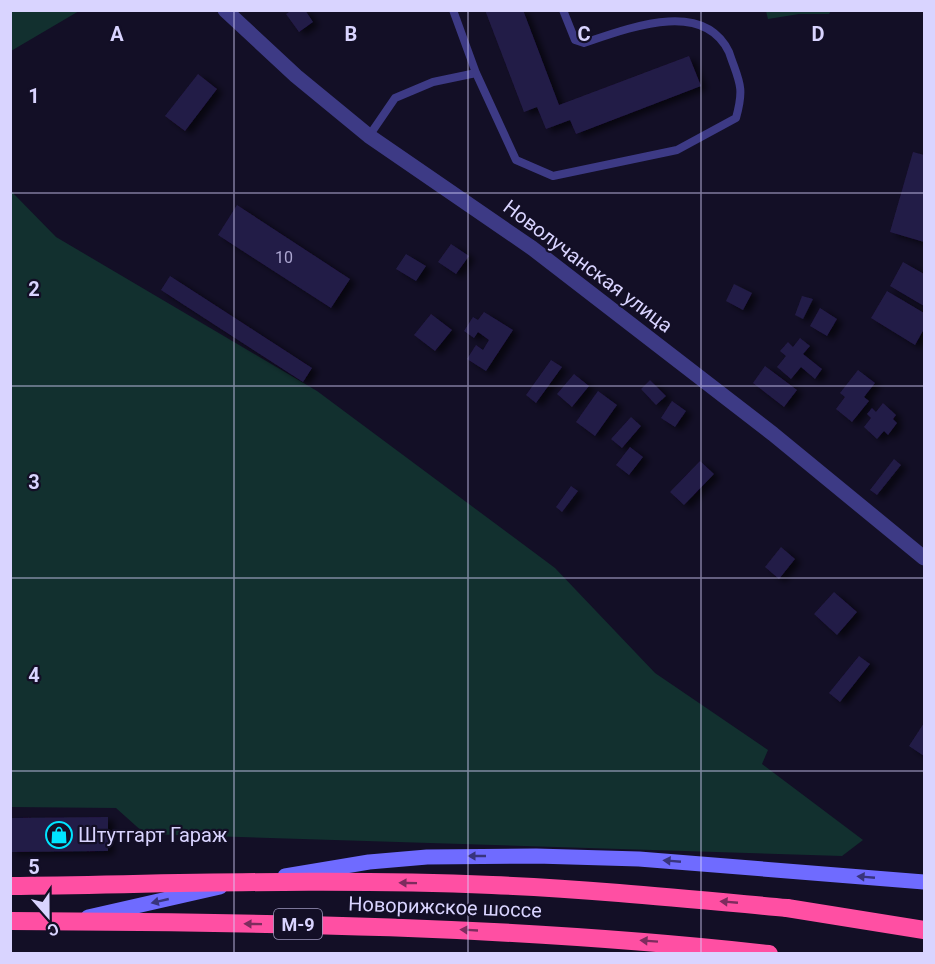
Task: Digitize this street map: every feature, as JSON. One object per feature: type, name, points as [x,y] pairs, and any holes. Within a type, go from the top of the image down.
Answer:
[{"type":"highway","points":[[10,886],[360,882],[492,885],[626,893],[787,908],[924,930]]},
{"type":"highway","name":"Новорижское шоссе","points":[[10,921],[426,928],[668,942],[770,954]]},
{"type":"street","name":"Новолучанская улица","points":[[225,10],[296,76],[369,136],[532,248],[773,434],[924,558]]},
{"type":"street","points":[[69,921],[228,886],[369,862],[427,856],[639,859],[924,882]]},
{"type":"lane","points":[[453,10],[476,73],[516,160],[553,176],[677,150],[736,118],[743,93],[724,37],[717,25],[702,16]]},
{"type":"lane","points":[[563,10],[574,40],[584,43],[666,11]]},
{"type":"lane","points":[[369,136],[395,98],[433,82],[476,73]]},
{"type":"green space","points":[[11,10],[79,10],[79,11],[11,51]]},
{"type":"green space","points":[[766,10],[831,11],[829,14],[799,14],[768,19]]},
{"type":"green space","points":[[10,190],[56,237],[317,391],[555,568],[655,673],[768,750],[762,764],[863,840],[842,856],[145,834],[116,808],[11,807]]},
{"type":"building","points":[[292,10],[305,10],[313,22],[299,32],[286,14]]},
{"type":"building","points":[[485,10],[523,10],[559,105],[689,56],[701,86],[576,134],[570,120],[546,129],[537,107],[524,112]]},
{"type":"building","points":[[198,74],[217,89],[185,131],[165,116]]},
{"type":"building","points":[[913,152],[924,155],[924,242],[890,232]]},
{"type":"building","points":[[237,205],[350,279],[331,308],[218,235]]},
{"type":"building","points":[[451,244],[469,256],[456,274],[438,262]]},
{"type":"building","points":[[406,254],[426,266],[416,281],[396,269]]},
{"type":"building","points":[[903,262],[924,274],[924,306],[890,286]]},
{"type":"building","points":[[170,276],[312,368],[303,382],[161,290]]},
{"type":"building","points":[[734,284],[752,293],[743,310],[726,301]]},
{"type":"building","points":[[887,291],[924,313],[924,329],[915,345],[871,318]]},
{"type":"building","points":[[802,296],[813,299],[803,319],[795,315]]},
{"type":"building","points":[[820,308],[837,319],[827,336],[810,326]]},
{"type":"building","points":[[484,312],[513,330],[486,371],[467,359],[476,345],[483,350],[489,340],[478,332],[474,338],[464,331],[473,317],[478,320]]},
{"type":"building","points":[[431,314],[452,330],[435,351],[414,335]]},
{"type":"building","points":[[800,338],[810,346],[803,354],[822,369],[815,379],[801,367],[791,379],[777,367],[786,356],[780,351],[788,342],[793,347]]},
{"type":"building","points":[[551,360],[562,367],[536,403],[526,395]]},
{"type":"building","points":[[765,366],[797,390],[784,407],[753,383]]},
{"type":"building","points":[[858,370],[875,383],[864,397],[869,401],[852,422],[836,409],[845,397],[840,393]]},
{"type":"building","points":[[574,374],[589,386],[572,407],[557,394]]},
{"type":"building","points":[[650,380],[666,396],[656,405],[641,389]]},
{"type":"building","points":[[598,391],[617,405],[595,436],[576,422]]},
{"type":"building","points":[[672,401],[686,411],[675,427],[661,418]]},
{"type":"building","points":[[883,403],[896,415],[893,419],[897,423],[888,435],[884,431],[877,439],[864,427],[871,418],[867,414],[872,408],[876,412]]},
{"type":"building","points":[[631,417],[641,426],[622,448],[611,439]]},
{"type":"building","points":[[630,447],[643,457],[629,475],[616,465]]},
{"type":"building","points":[[894,459],[901,465],[877,495],[870,490]]},
{"type":"building","points":[[700,461],[714,474],[684,505],[670,492]]},
{"type":"building","points":[[571,486],[578,491],[562,512],[556,507]]},
{"type":"building","points":[[781,547],[795,559],[779,579],[765,567]]},
{"type":"building","points":[[834,592],[857,612],[837,635],[814,614]]},
{"type":"building","points":[[859,656],[870,664],[840,702],[829,693]]},
{"type":"building","points":[[924,723],[924,756],[909,746]]},
{"type":"building","name":"Штутгарт Гараж","points":[[108,817],[108,851],[10,852],[10,818]]},
{"type":"place","name":"Штутгарт Гараж","points":[[59,835]]}]
